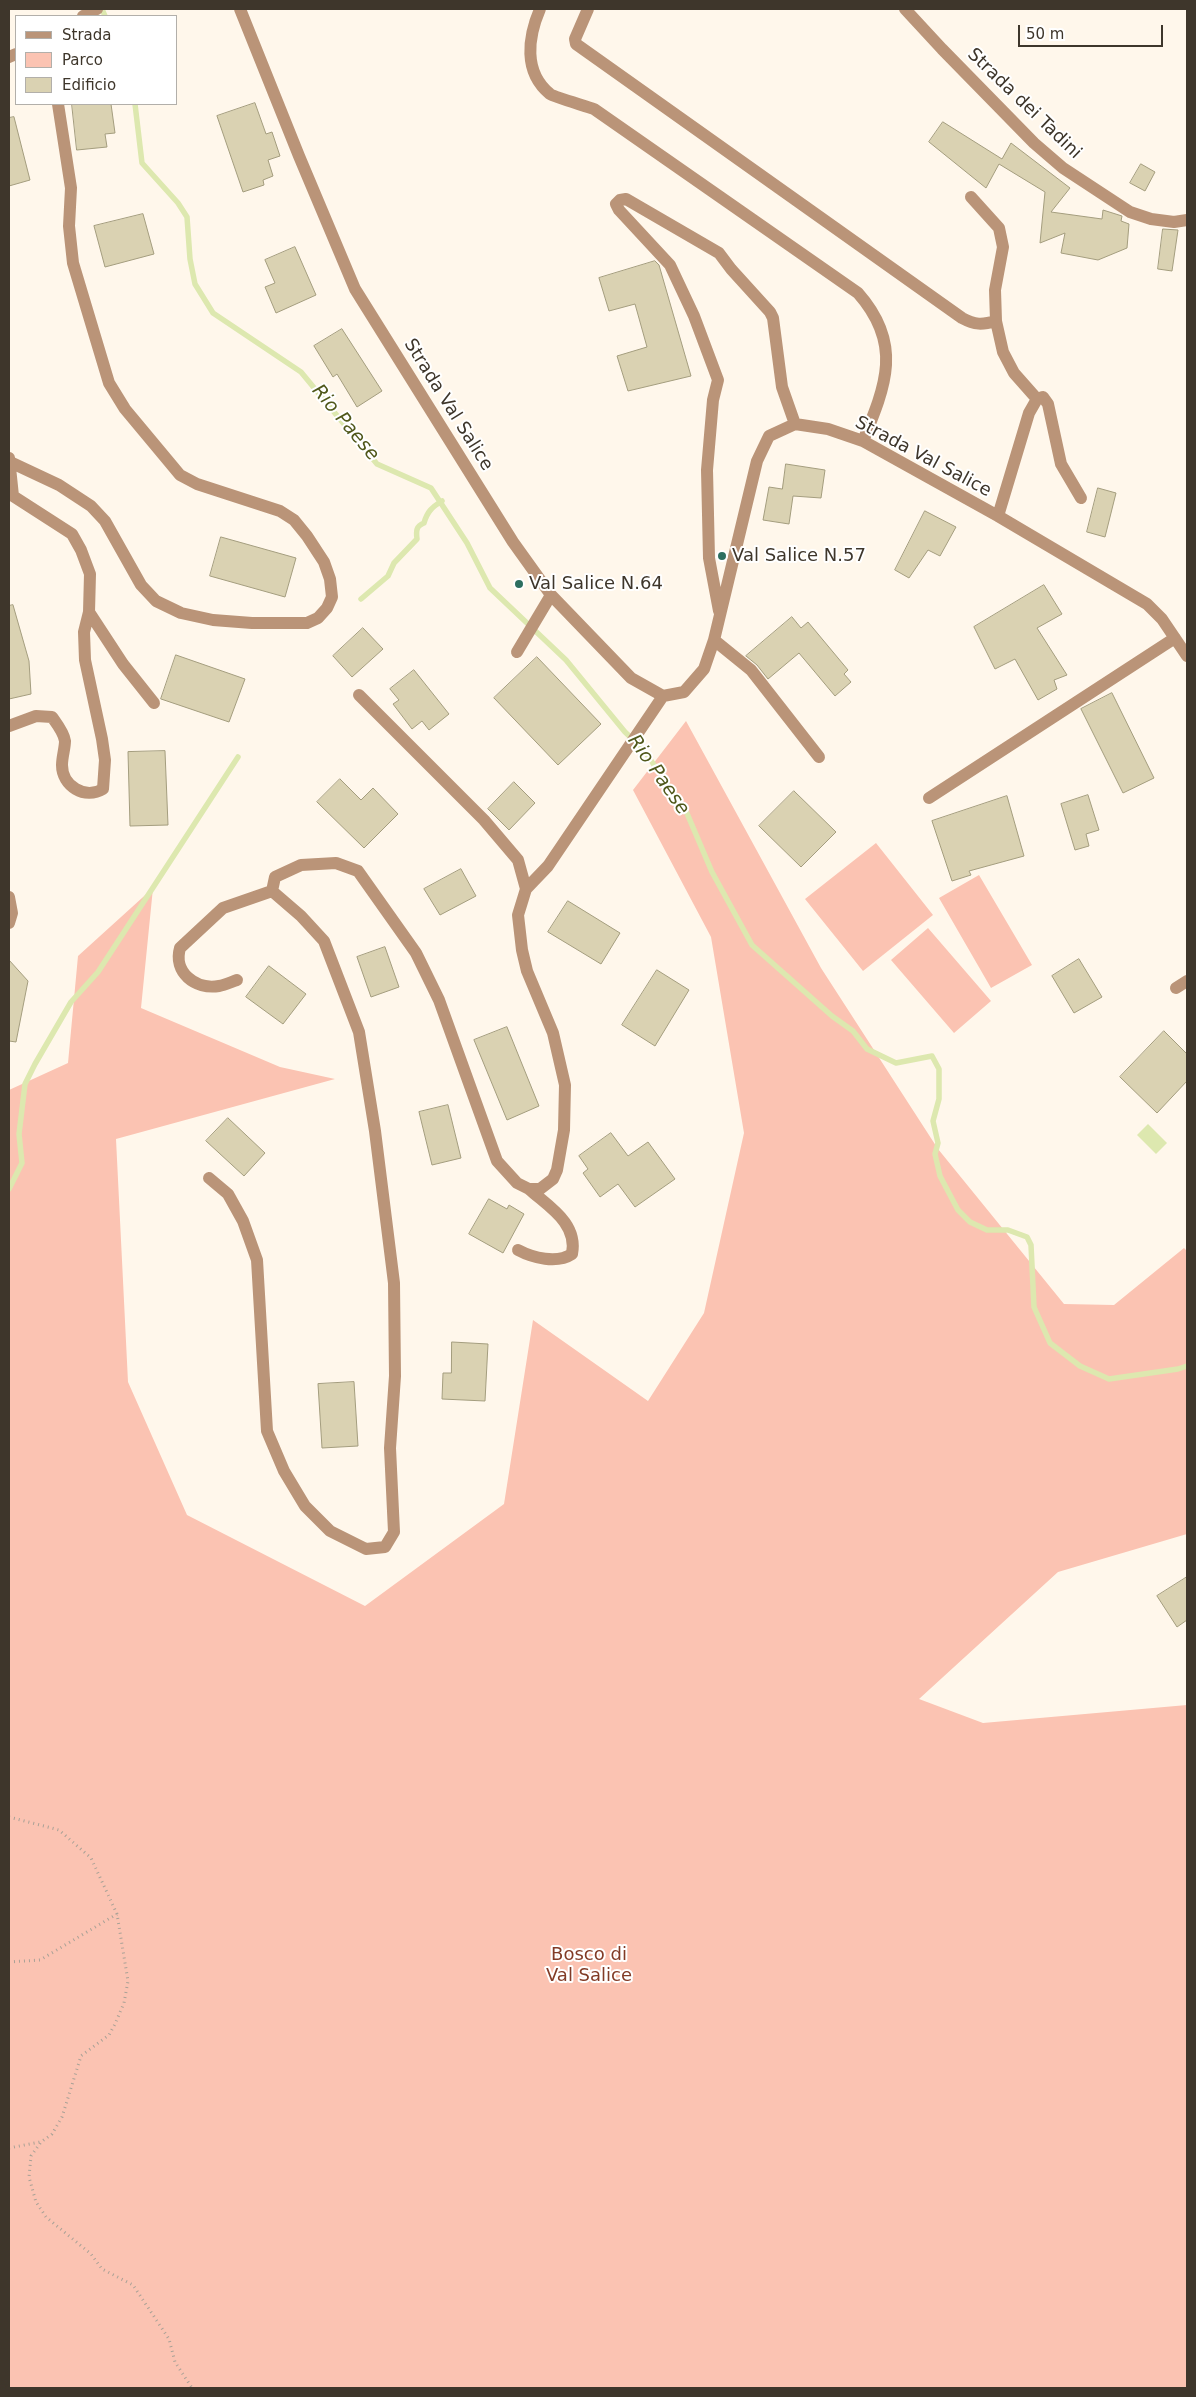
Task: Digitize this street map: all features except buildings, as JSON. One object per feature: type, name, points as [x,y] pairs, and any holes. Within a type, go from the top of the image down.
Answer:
[{"type":"street","name":"Strada Val Salice","points":[[240,9],[298,156],[355,289],[512,542],[551,595],[631,678],[663,696]]},
{"type":"street","points":[[540,9],[532,28],[529,52],[540,82],[551,95],[594,110],[858,293],[869,306],[882,328],[886,350],[882,394],[862,441]]},
{"type":"street","points":[[588,9],[575,39],[576,44],[962,318],[972,324],[981,325],[996,321]]},
{"type":"street","name":"Strada dei Tadini","points":[[906,9],[942,49],[1034,143],[1063,168],[1130,212],[1151,219],[1174,222],[1187,220]]},
{"type":"street","points":[[9,460],[59,485],[91,506],[105,521],[141,584],[156,601],[181,613],[213,620],[252,623],[307,623],[318,618],[327,608],[332,597],[330,579],[324,562],[294,520],[280,511],[197,484],[180,475],[125,409],[109,383],[73,263],[69,226],[71,188],[58,105]]},
{"type":"street","points":[[971,198],[999,228],[1003,247],[995,290],[996,321],[1003,352],[1014,373],[1037,399]]},
{"type":"street","points":[[529,1189],[540,1189],[547,1186],[557,1170],[564,1130],[565,1085],[553,1032],[527,971],[522,950],[518,915],[526,889],[548,866],[627,745],[663,696],[684,692],[704,669],[714,640],[720,616],[757,461],[770,436],[795,424],[782,388],[773,318],[770,312],[719,253],[626,199],[620,200],[616,204],[618,210],[670,265],[694,316],[718,380],[713,400],[707,470],[709,558],[720,616]]},
{"type":"street","points":[[998,516],[1029,413],[1037,399],[1043,397],[1048,404],[1061,464],[1081,498]]},
{"type":"street","name":"Strada Val Salice","points":[[795,424],[828,428],[862,441],[998,516],[1147,604],[1162,618],[1187,656]]},
{"type":"street","points":[[9,460],[14,496],[72,534],[81,550],[90,574],[89,612],[84,632],[86,660],[105,760],[103,789],[94,794],[82,794],[68,782],[62,767],[65,741],[52,716],[36,716],[9,726]]},
{"type":"street","points":[[517,652],[551,595]]},
{"type":"street","points":[[89,612],[124,664],[154,703]]},
{"type":"street","points":[[929,798],[1176,638]]},
{"type":"street","points":[[714,640],[751,670],[819,757]]},
{"type":"street","points":[[359,695],[484,820],[518,860],[526,889]]},
{"type":"street","points":[[272,891],[275,877],[301,865],[336,863],[358,871],[420,960],[439,1000],[497,1161],[510,1177],[529,1189],[567,1222],[573,1247],[572,1254],[566,1258],[534,1257],[518,1250]]},
{"type":"street","points":[[237,980],[218,986],[199,985],[187,978],[179,968],[177,957],[180,948],[223,908],[272,891]]},
{"type":"street","points":[[209,1178],[228,1194],[243,1221],[257,1260],[267,1431],[284,1471],[305,1506],[330,1531],[366,1549],[385,1547],[394,1532],[390,1448],[395,1376],[394,1283],[375,1131],[359,1032],[324,941],[301,916],[272,891]]},
{"type":"street","points":[[9,897],[12,913],[9,922]]},
{"type":"path","points":[[9,1817],[60,1830],[92,1858],[117,1914],[128,1981],[124,2003],[109,2035],[81,2056],[62,2117],[52,2134],[41,2142],[31,2156],[29,2177],[36,2202],[46,2216],[90,2254],[102,2269],[132,2285],[169,2339],[175,2362],[192,2388]]},
{"type":"path","points":[[9,1962],[40,1960],[117,1914]]},
{"type":"path","points":[[9,2148],[41,2142]]},
{"type":"green space","name":"Bosco di Val Salice","points":[[686,721],[821,968],[938,1149],[1064,1304],[1114,1305],[1184,1248],[1187,1251],[1187,1534],[1058,1572],[919,1699],[983,1723],[1187,1705],[1187,2388],[9,2388],[9,1090],[68,1063],[78,956],[153,888],[141,1008],[280,1067],[335,1079],[116,1139],[128,1382],[187,1515],[365,1606],[504,1504],[533,1320],[648,1401],[704,1313],[744,1133],[711,937],[633,790]]},
{"type":"green space","points":[[876,843],[933,915],[863,971],[805,899]]},
{"type":"green space","points":[[979,875],[1032,965],[991,988],[939,898]]},
{"type":"green space","points":[[928,928],[991,1001],[954,1033],[891,960]]},
{"type":"shaded area","points":[[1148,1124],[1167,1143],[1156,1154],[1137,1135]]},
{"type":"waterway","name":"Rio Paese","points":[[102,9],[105,15]]},
{"type":"waterway","name":"Rio Paese","points":[[135,105],[142,163],[178,203],[187,217],[190,259],[195,284],[213,313],[301,372],[377,464],[431,488],[467,543],[490,588],[566,660],[625,732],[643,749],[686,811],[712,872],[752,945],[832,1016],[853,1031],[867,1049],[896,1063],[932,1056],[939,1069],[939,1099],[933,1121],[938,1143],[935,1154],[940,1176],[958,1210],[970,1222],[987,1230],[1008,1230],[1027,1237],[1031,1245],[1034,1307],[1050,1343],[1080,1366],[1109,1379],[1187,1366]]},
{"type":"waterway","points":[[361,599],[388,576],[394,563],[417,539],[417,529],[424,523],[428,513],[442,501]]},
{"type":"waterway","points":[[9,1189],[22,1163],[19,1134],[25,1084],[35,1064],[71,1002],[98,972],[238,757]]},
{"type":"place","name":"Val Salice N.57","points":[[722,556]]},
{"type":"place","name":"Val Salice N.64","points":[[519,584]]}]
